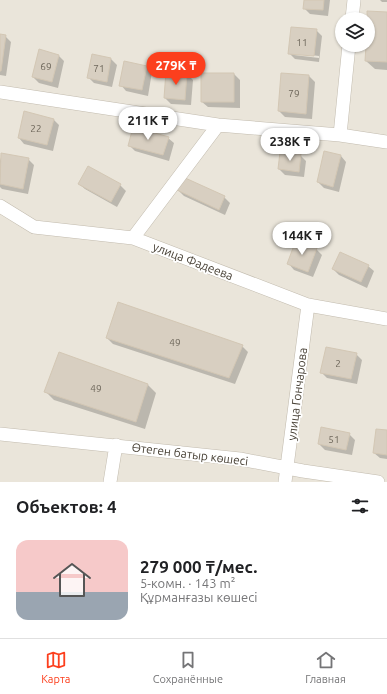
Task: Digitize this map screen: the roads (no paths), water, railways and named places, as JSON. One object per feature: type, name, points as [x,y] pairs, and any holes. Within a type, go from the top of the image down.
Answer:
[{"type":"street","points":[[353,12],[354,0]]},
{"type":"street","points":[[340,135],[348,52]]},
{"type":"street","points":[[0,92],[218,125],[340,135],[387,142]]},
{"type":"street","points":[[133,238],[218,125]]},
{"type":"street","name":"улица Фадеева","points":[[0,206],[34,227],[133,238],[308,305],[387,319]]},
{"type":"street","name":"улица Гончарова","points":[[286,482],[308,305]]},
{"type":"street","name":"Өтеген батыр көшесі","points":[[0,434],[240,459],[378,482]]},
{"type":"street","points":[[110,482],[116,445]]}]
